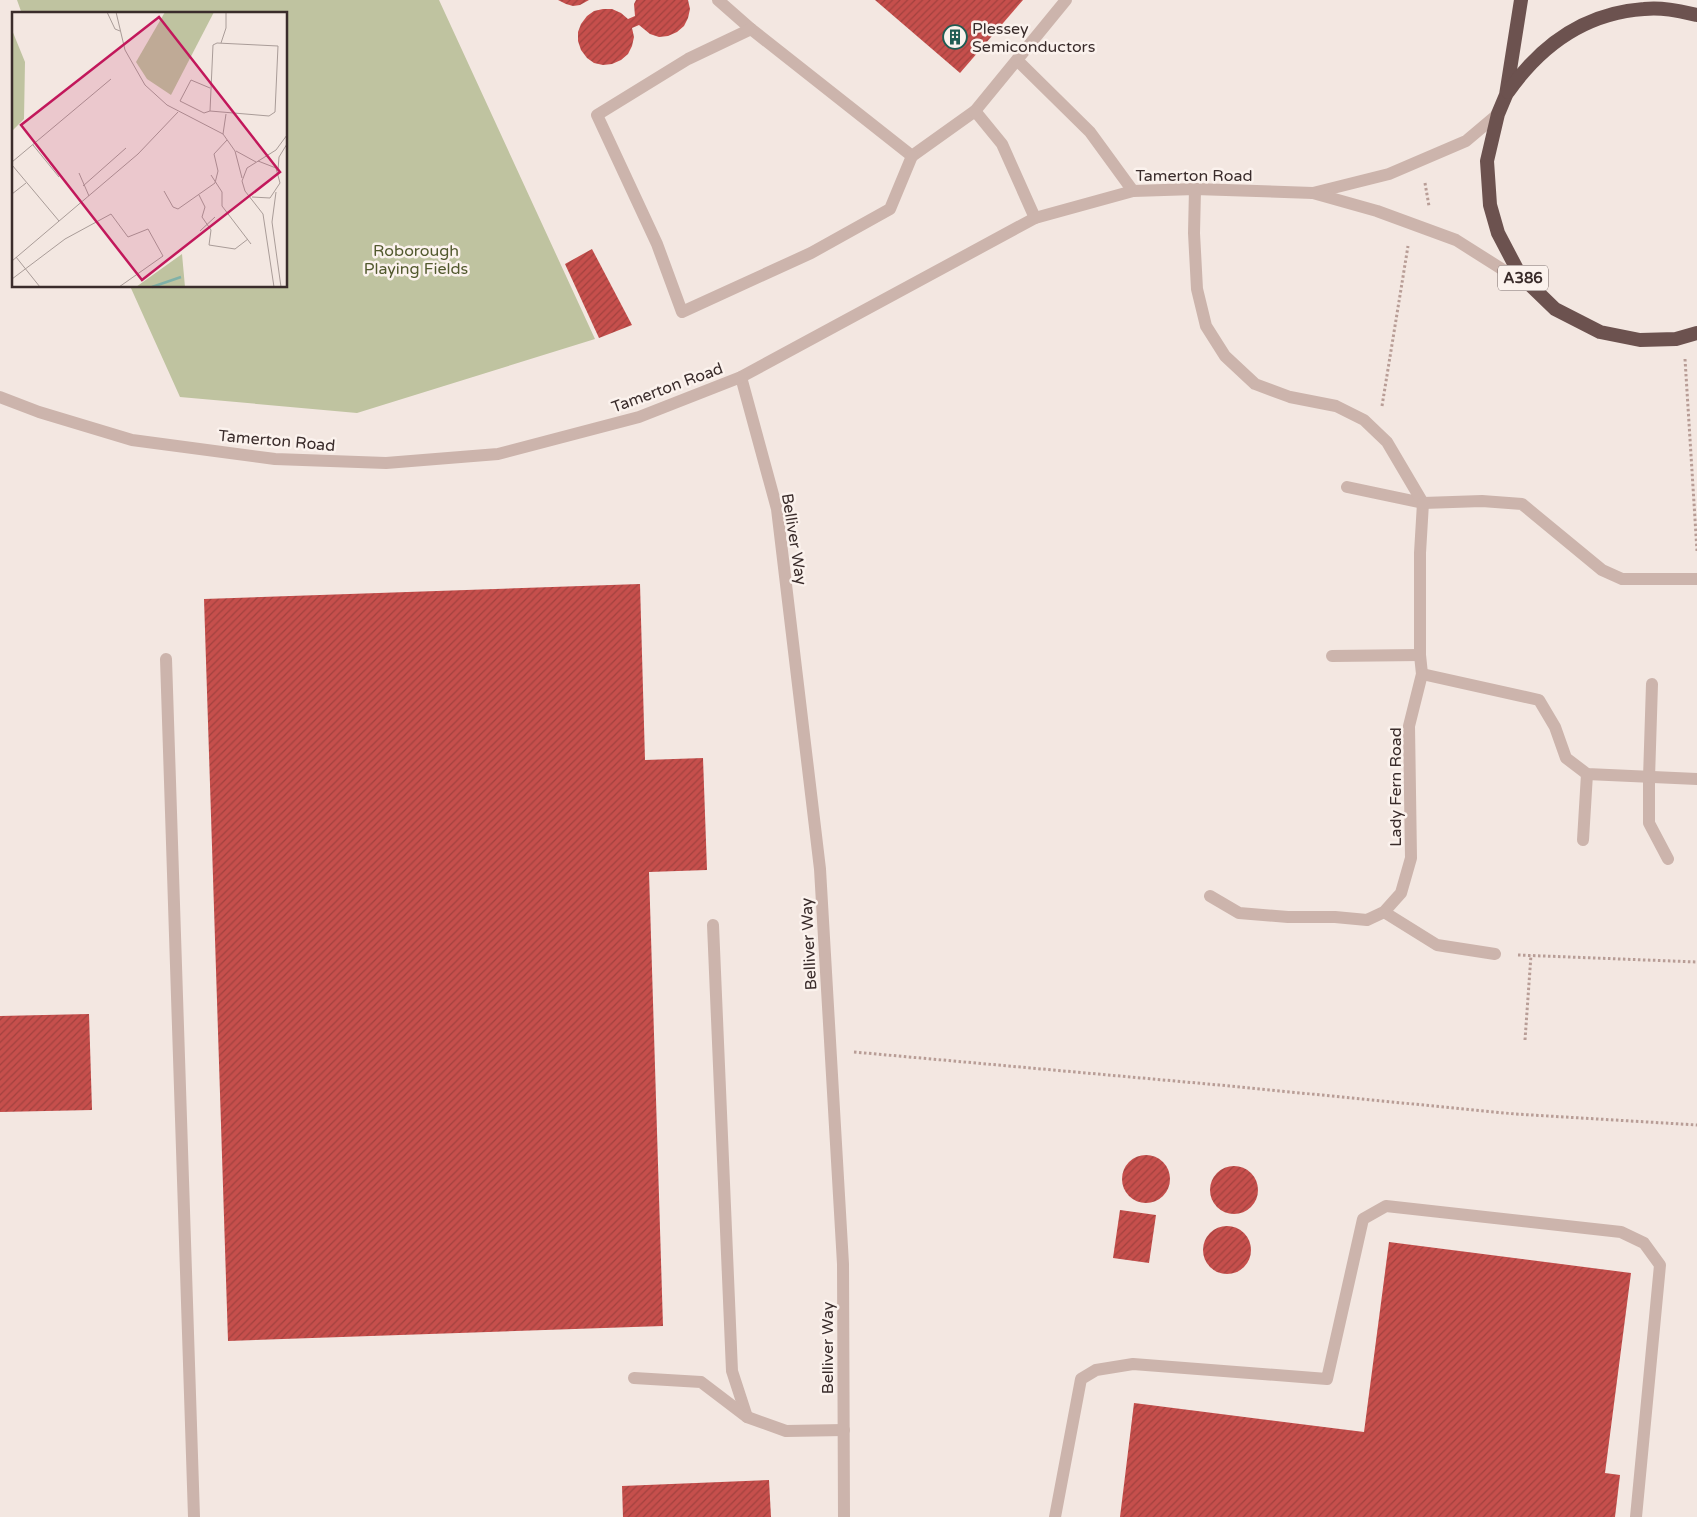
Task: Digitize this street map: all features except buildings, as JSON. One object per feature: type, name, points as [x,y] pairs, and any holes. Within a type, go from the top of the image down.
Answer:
[{"type":"highway","name":"A386","points":[[1521,0],[1506,94],[1498,114],[1488,161],[1490,205],[1502,242],[1520,275],[1554,309],[1600,332],[1640,340],[1676,339],[1690,335]]},
{"type":"highway","name":"A386","points":[[1506,94],[1520,75],[1544,50],[1574,28],[1607,15],[1665,5],[1697,15]]},
{"type":"street","points":[[718,0],[912,156]]},
{"type":"street","points":[[752,29],[688,59],[597,115],[657,244],[682,312],[811,252],[890,209],[912,156],[975,111],[1066,0]]},
{"type":"street","points":[[1017,60],[1090,132],[1133,191]]},
{"type":"street","points":[[975,111],[1002,144],[1035,218]]},
{"type":"street","name":"Tamerton Road","points":[[1313,193],[1389,174],[1466,141],[1498,114]]},
{"type":"street","points":[[1195,190],[1194,233],[1197,289],[1206,326],[1225,356],[1255,384],[1290,397],[1336,406],[1364,420],[1387,442],[1422,503]]},
{"type":"street","name":"Tamerton Road","points":[[0,397],[39,412],[132,440],[275,459],[386,463],[498,454],[638,417],[741,377],[1035,218],[1133,191],[1195,190],[1313,193],[1377,211],[1456,240],[1538,292]]},
{"type":"street","name":"Belliver Way","points":[[741,377],[777,509],[820,869],[842,1264],[844,1517]]},
{"type":"street","points":[[1347,487],[1422,503],[1482,501],[1522,504],[1602,570],[1622,579],[1697,579]]},
{"type":"street","name":"Lady Fern Road","points":[[1384,912],[1401,893],[1411,858],[1409,726],[1422,674],[1420,655],[1420,553],[1422,503]]},
{"type":"street","points":[[1332,656],[1420,655]]},
{"type":"street","points":[[166,659],[194,1517]]},
{"type":"street","points":[[1422,674],[1539,700],[1555,727],[1566,758],[1587,774],[1697,779]]},
{"type":"street","points":[[1652,684],[1649,823],[1668,859]]},
{"type":"street","points":[[1583,840],[1587,774]]},
{"type":"street","points":[[1210,896],[1239,913],[1367,920],[1384,912],[1437,946],[1495,954]]},
{"type":"street","points":[[713,925],[732,1371],[748,1417]]},
{"type":"street","points":[[1055,1517],[1081,1379],[1096,1370],[1133,1364],[1327,1379],[1363,1219],[1386,1206],[1621,1232],[1644,1243],[1660,1264],[1636,1517]]},
{"type":"street","points":[[634,1378],[701,1382],[748,1417],[786,1431],[844,1430]]},
{"type":"path","points":[[1420,160],[1434,232]]},
{"type":"path","points":[[1375,430],[1384,401],[1411,224]]},
{"type":"path","points":[[1690,335],[1697,551]]},
{"type":"path","points":[[1495,954],[1697,962]]},
{"type":"path","points":[[1525,1040],[1531,955]]},
{"type":"path","points":[[830,1050],[1515,1114],[1697,1125]]},
{"type":"green space","name":"Roborough Playing Fields","points":[[17,0],[439,0],[595,339],[357,413],[180,397],[131,288],[288,288],[288,12],[21,12]]},
{"type":"place","name":"Plessey Semiconductors","points":[[955,37]]}]
